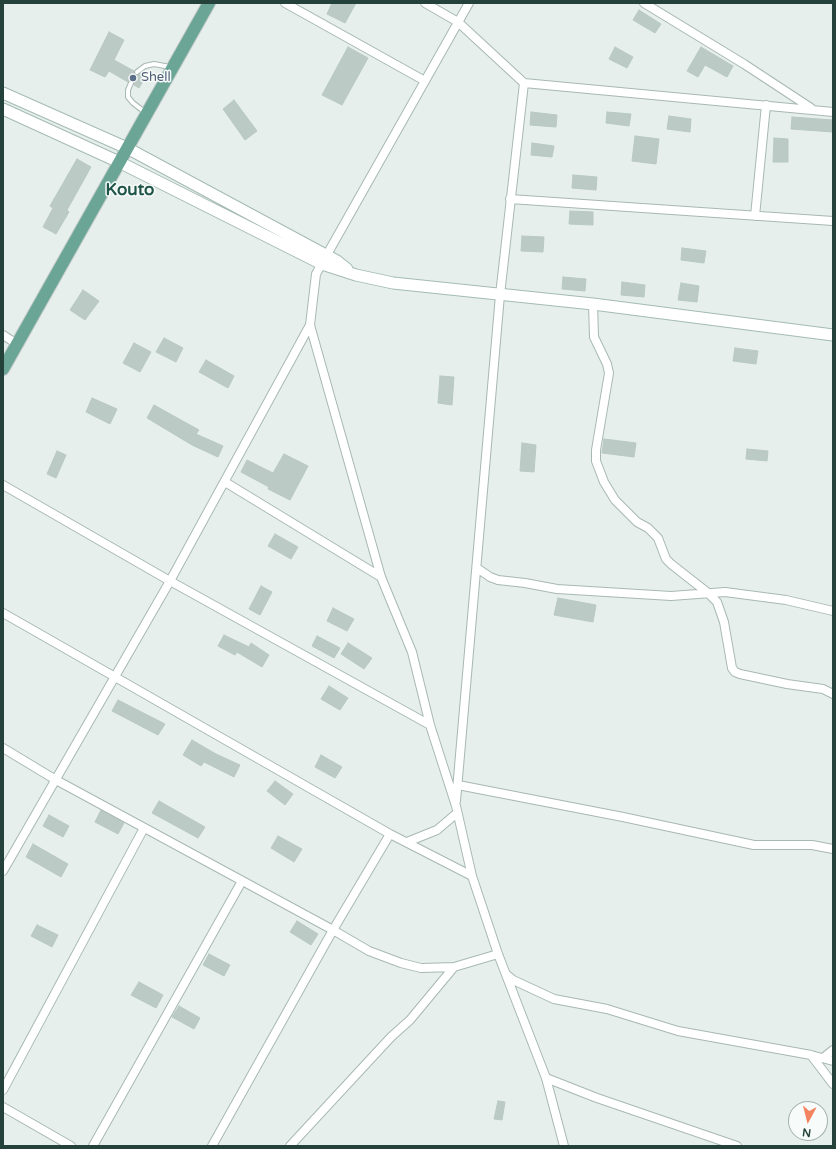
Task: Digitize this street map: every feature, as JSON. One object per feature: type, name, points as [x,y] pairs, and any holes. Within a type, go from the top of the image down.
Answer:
[{"type":"main road","points":[[3,369],[209,3]]},
{"type":"main road","points":[[3,93],[127,148],[324,260]]},
{"type":"main road","points":[[3,109],[119,162],[356,275],[393,283],[593,304],[833,335]]},
{"type":"street","points":[[285,3],[425,81]]},
{"type":"street","points":[[425,3],[458,22],[524,83],[833,112]]},
{"type":"street","points":[[3,871],[7,857],[56,780],[170,581],[310,325],[316,274],[469,3]]},
{"type":"street","points":[[644,3],[744,64],[812,109]]},
{"type":"street","points":[[407,842],[437,830],[456,809],[500,295],[524,83]]},
{"type":"street","points":[[755,216],[766,105]]},
{"type":"street","points":[[510,199],[833,221]]},
{"type":"street","points":[[593,304],[594,337],[609,369],[596,450],[596,461],[604,482],[615,500],[637,522],[648,528],[658,538],[666,559],[708,593],[716,602],[723,616],[732,668],[735,672],[787,684],[823,690],[833,694]]},
{"type":"street","points":[[310,325],[381,577],[412,652],[430,726],[456,809],[472,876],[498,954],[546,1078],[564,1146]]},
{"type":"street","points":[[3,335],[17,344]]},
{"type":"street","points":[[225,482],[381,577]]},
{"type":"street","points":[[3,485],[170,581],[430,726]]},
{"type":"street","points":[[477,568],[490,577],[498,580],[524,583],[557,590],[671,596],[725,592],[779,598],[833,611]]},
{"type":"street","points":[[3,613],[390,834],[472,876]]},
{"type":"street","points":[[3,748],[56,780],[369,950],[401,963],[421,968],[454,967],[498,954]]},
{"type":"street","points":[[458,785],[754,845],[812,845],[833,849]]},
{"type":"street","points":[[3,1090],[144,828]]},
{"type":"street","points":[[212,1146],[333,930],[390,834]]},
{"type":"street","points":[[93,1146],[242,881]]},
{"type":"street","points":[[290,1146],[391,1036],[410,1020],[454,967]]},
{"type":"street","points":[[505,973],[513,980],[554,999],[607,1009],[678,1031],[811,1055],[833,1061]]},
{"type":"street","points":[[823,1058],[833,1050]]},
{"type":"street","points":[[811,1055],[833,1084]]},
{"type":"street","points":[[546,1078],[597,1098],[737,1146]]},
{"type":"street","points":[[3,1107],[71,1146]]},
{"type":"lane","points":[[137,72],[145,66],[154,64],[173,67]]},
{"type":"lane","points":[[131,83],[128,90],[128,97],[133,103],[147,113]]},
{"type":"building","points":[[332,3],[356,3],[345,23],[327,14]]},
{"type":"building","points":[[639,10],[661,24],[655,33],[633,20]]},
{"type":"building","points":[[109,32],[124,40],[114,60],[134,71],[135,75],[140,74],[145,77],[139,88],[134,85],[133,80],[128,82],[109,71],[105,77],[90,70]]},
{"type":"building","points":[[348,47],[368,58],[342,105],[322,95]]},
{"type":"building","points":[[615,47],[633,57],[627,68],[609,59]]},
{"type":"building","points":[[701,47],[733,66],[727,77],[705,65],[698,77],[687,71]]},
{"type":"building","points":[[234,100],[257,131],[245,140],[223,109]]},
{"type":"building","points":[[531,112],[557,115],[556,127],[530,125]]},
{"type":"building","points":[[607,112],[631,114],[629,126],[606,123]]},
{"type":"building","points":[[669,116],[691,119],[690,132],[667,129]]},
{"type":"building","points":[[792,117],[833,120],[833,132],[791,129]]},
{"type":"building","points":[[635,136],[659,139],[656,164],[632,161]]},
{"type":"building","points":[[774,138],[788,139],[788,162],[773,162]]},
{"type":"building","points":[[532,143],[554,146],[552,157],[531,155]]},
{"type":"building","points":[[77,159],[91,167],[67,210],[69,212],[56,234],[43,227],[53,208],[50,206]]},
{"type":"building","points":[[573,175],[597,177],[596,190],[572,188]]},
{"type":"building","points":[[570,211],[593,212],[593,225],[569,224]]},
{"type":"building","points":[[522,236],[544,237],[543,252],[521,251]]},
{"type":"building","points":[[682,248],[706,251],[704,263],[681,260]]},
{"type":"building","points":[[563,277],[586,279],[585,291],[562,289]]},
{"type":"building","points":[[622,282],[645,285],[644,297],[621,295]]},
{"type":"building","points":[[681,283],[699,286],[697,302],[678,300]]},
{"type":"building","points":[[83,290],[99,301],[85,320],[70,310]]},
{"type":"building","points":[[164,338],[183,348],[176,362],[156,352]]},
{"type":"building","points":[[134,343],[151,352],[140,372],[123,363]]},
{"type":"building","points":[[735,348],[758,351],[756,364],[733,361]]},
{"type":"building","points":[[206,360],[234,376],[228,388],[199,372]]},
{"type":"building","points":[[440,376],[454,377],[452,405],[438,403]]},
{"type":"building","points":[[92,398],[117,409],[110,424],[86,412]]},
{"type":"building","points":[[154,405],[199,430],[196,434],[223,446],[218,457],[192,445],[147,418]]},
{"type":"building","points":[[604,439],[636,443],[634,457],[602,453]]},
{"type":"building","points":[[522,443],[536,445],[534,472],[520,471]]},
{"type":"building","points":[[747,449],[768,451],[767,461],[746,459]]},
{"type":"building","points":[[57,451],[66,455],[56,478],[47,474]]},
{"type":"building","points":[[284,454],[308,466],[290,500],[268,489],[269,487],[241,472],[247,460],[273,473]]},
{"type":"building","points":[[275,534],[298,547],[291,559],[268,546]]},
{"type":"building","points":[[261,586],[272,592],[260,615],[249,609]]},
{"type":"building","points":[[558,598],[596,605],[593,622],[554,615]]},
{"type":"building","points":[[333,608],[354,619],[347,631],[327,621]]},
{"type":"building","points":[[224,635],[249,647],[251,643],[269,655],[262,667],[237,652],[235,655],[218,646]]},
{"type":"building","points":[[317,636],[340,648],[334,658],[312,646]]},
{"type":"building","points":[[348,643],[372,658],[364,669],[341,654]]},
{"type":"building","points":[[329,686],[348,698],[340,710],[321,699]]},
{"type":"building","points":[[118,700],[165,724],[158,735],[112,711]]},
{"type":"building","points":[[192,740],[216,754],[240,765],[234,777],[204,762],[201,766],[183,755]]},
{"type":"building","points":[[321,755],[342,767],[335,778],[315,767]]},
{"type":"building","points":[[275,781],[293,794],[285,805],[267,791]]},
{"type":"building","points":[[159,801],[205,827],[198,838],[152,813]]},
{"type":"building","points":[[101,810],[124,823],[118,834],[95,822]]},
{"type":"building","points":[[49,815],[69,826],[63,837],[43,826]]},
{"type":"building","points":[[278,836],[302,849],[294,862],[271,848]]},
{"type":"building","points":[[33,844],[68,864],[61,877],[26,857]]},
{"type":"building","points":[[297,921],[318,934],[311,945],[290,932]]},
{"type":"building","points":[[37,925],[58,935],[52,947],[31,936]]},
{"type":"building","points":[[209,954],[230,965],[224,976],[203,965]]},
{"type":"building","points":[[139,982],[163,995],[156,1008],[131,995]]},
{"type":"building","points":[[179,1006],[200,1018],[194,1029],[172,1017]]},
{"type":"building","points":[[498,1101],[505,1102],[502,1120],[494,1119]]},
{"type":"place","name":"Shell","points":[[133,78]]},
{"type":"district","name":"Kouto","points":[[130,191]]}]
